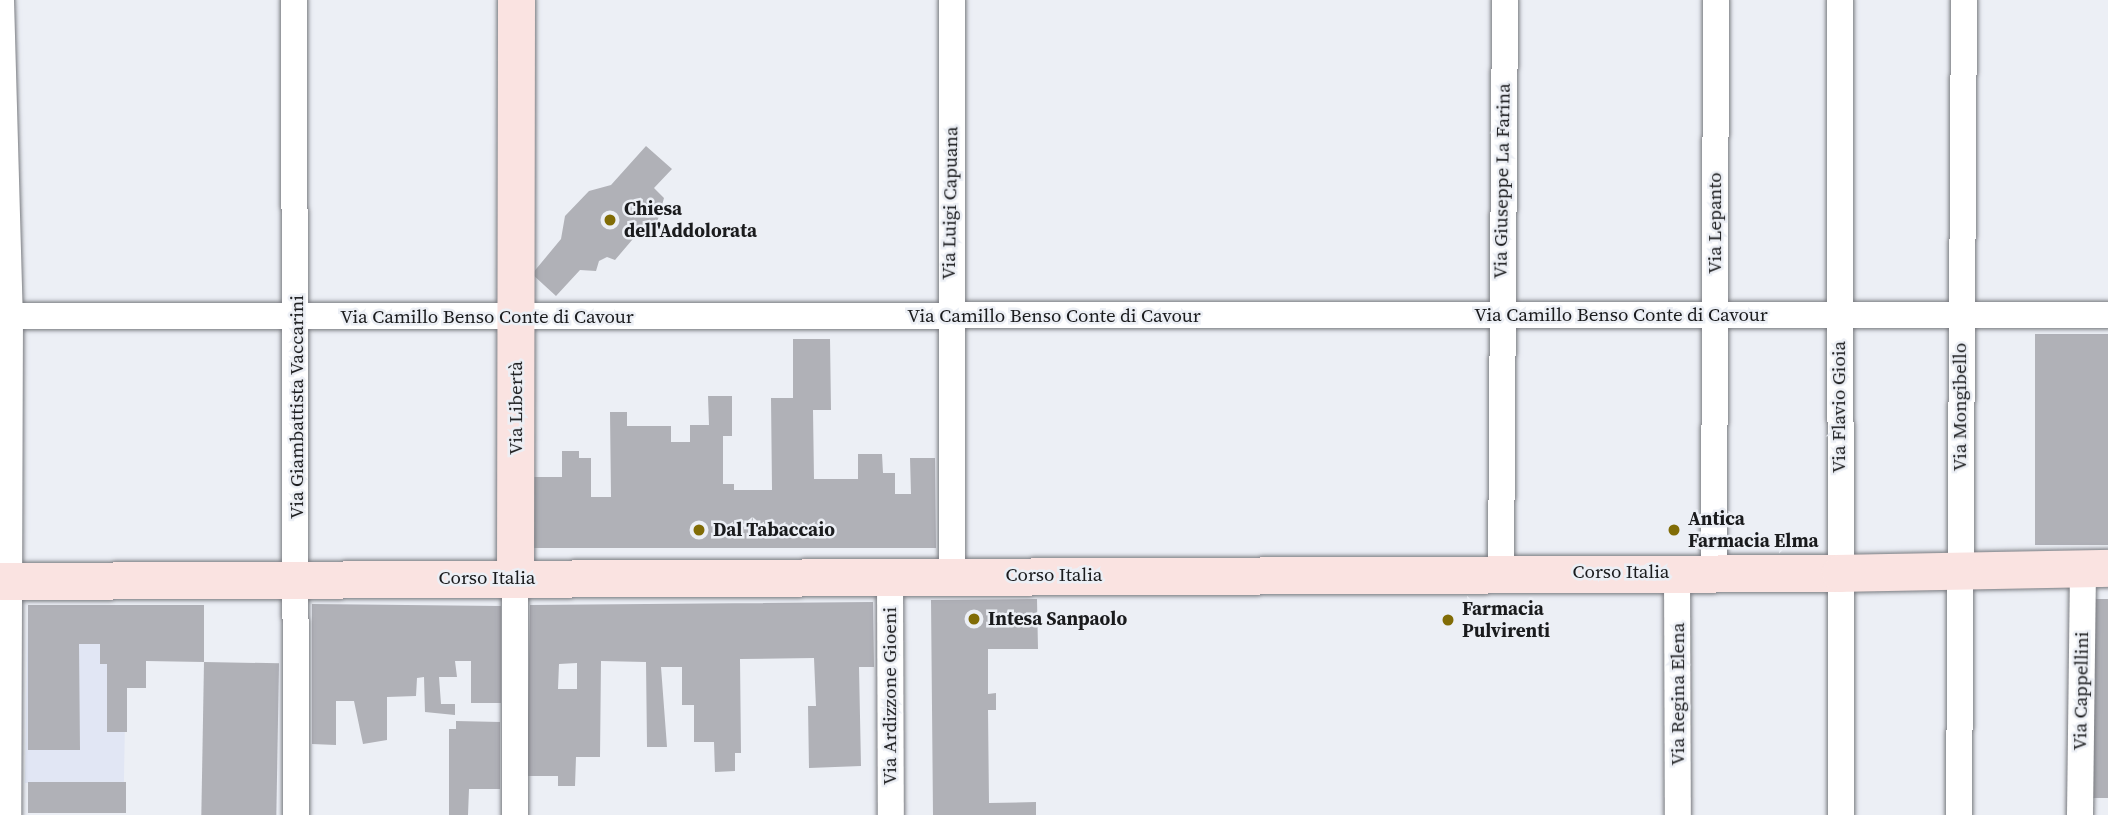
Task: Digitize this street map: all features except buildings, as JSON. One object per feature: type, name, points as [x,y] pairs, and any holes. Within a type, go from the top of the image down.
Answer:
[{"type":"street","points":[[1,0],[5,316],[3,581],[8,815]]},
{"type":"street","name":"Via Giambattista Vaccarini","points":[[294,0],[298,317],[296,815]]},
{"type":"street","name":"Via Libertà","points":[[515,815],[516,0]]},
{"type":"street","name":"Via Luigi Capuana","points":[[952,0],[949,316],[952,575]]},
{"type":"street","name":"Via Giuseppe La Farina","points":[[1501,573],[1505,0]]},
{"type":"street","name":"Via Lepanto","points":[[1714,572],[1716,0]]},
{"type":"street","name":"Via Flavio Gioia","points":[[1840,0],[1838,314],[1841,815]]},
{"type":"street","name":"Via Mongibello","points":[[1959,815],[1964,0]]},
{"type":"street","name":"Via Camillo Benso Conte di Cavour","points":[[5,316],[516,318],[1961,313],[2108,315]]},
{"type":"street","name":"Corso Italia","points":[[3,581],[1840,573],[2095,568]]},
{"type":"street","name":"Via Cappellini","points":[[2080,815],[2095,568]]},
{"type":"street","name":"Via Regina Elena","points":[[1677,572],[1678,815]]},
{"type":"street","name":"Via Ardizzone Gioeni","points":[[890,577],[891,815]]},
{"type":"shaded area","points":[[28,605],[127,607],[124,785],[25,783]]},
{"type":"place","name":"Chiesa dell'Addolorata","points":[[610,220]]},
{"type":"place","name":"Dal Tabaccaio","points":[[699,530]]},
{"type":"place","name":"Antica Farmacia Elma","points":[[1674,530]]},
{"type":"place","name":"Intesa Sanpaolo","points":[[974,619]]},
{"type":"place","name":"Farmacia Pulvirenti","points":[[1448,620]]}]
